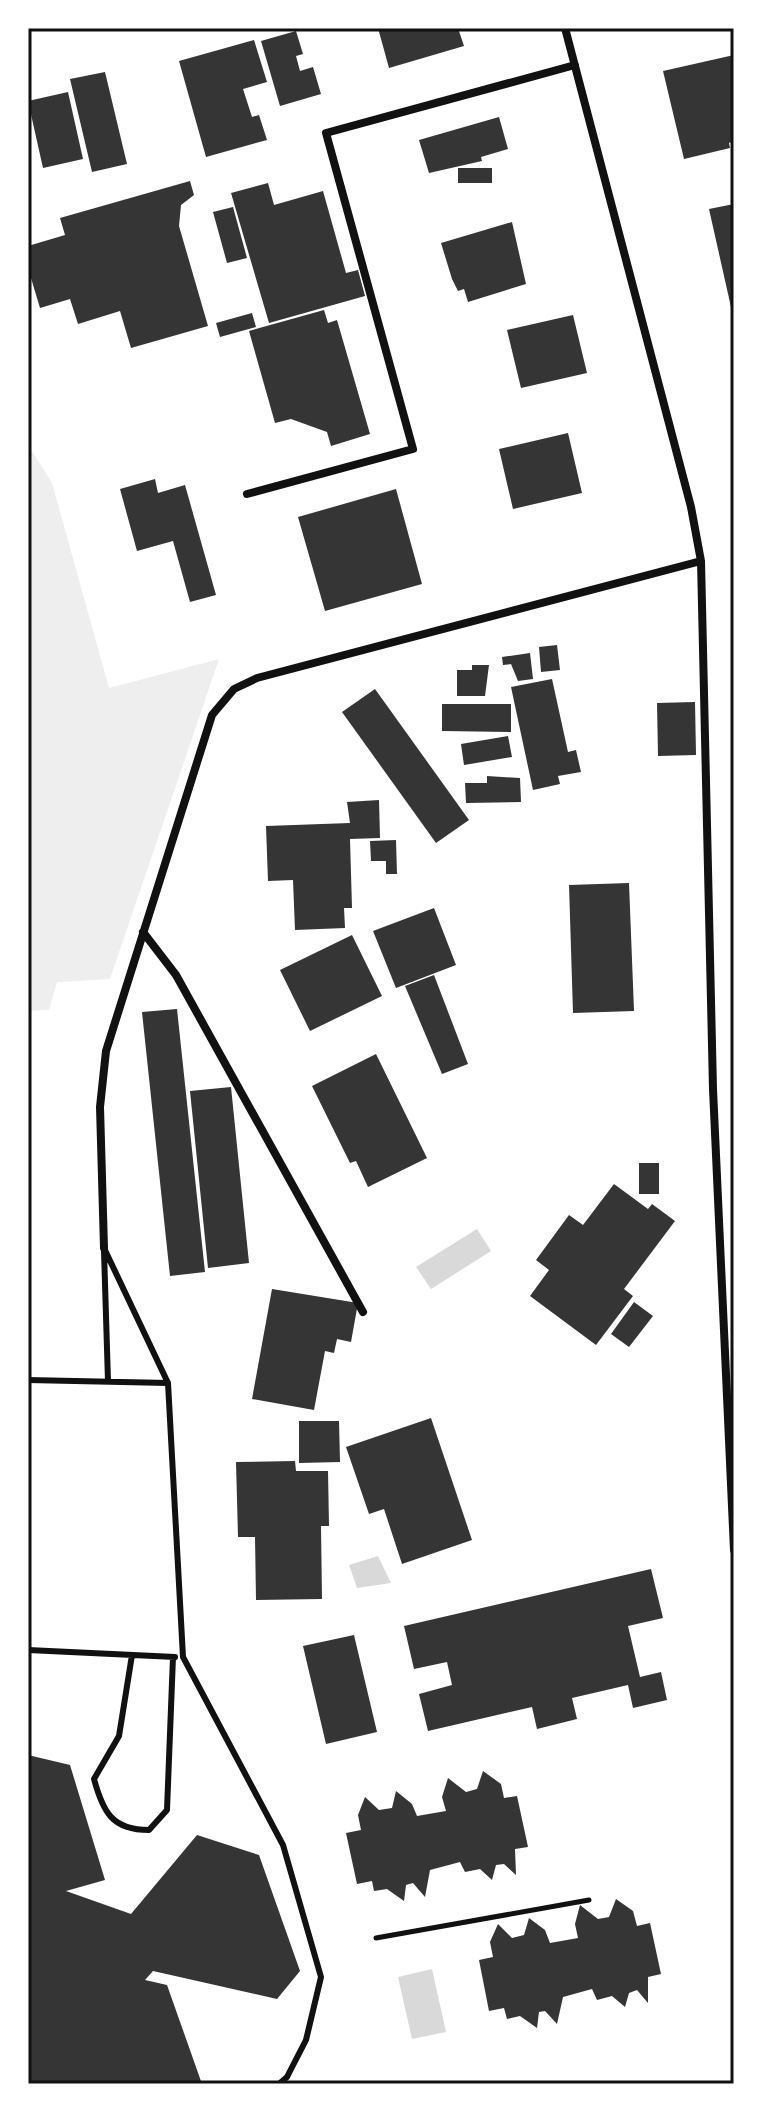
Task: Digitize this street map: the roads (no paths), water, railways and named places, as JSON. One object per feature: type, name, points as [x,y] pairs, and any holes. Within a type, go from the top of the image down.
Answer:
[{"type":"street","points":[[565,28],[691,507],[701,561],[713,1089],[734,1550]]},
{"type":"street","points":[[247,494],[413,449],[326,133],[575,65]]},
{"type":"street","points":[[104,1248],[100,1107],[106,1051],[212,715],[234,689],[257,678],[701,561]]},
{"type":"street","points":[[143,932],[176,975],[363,1312]]},
{"type":"lane","points":[[104,1248],[108,1381]]},
{"type":"lane","points":[[104,1248],[168,1383],[183,1657],[283,1845],[321,1977],[306,2040],[287,2077],[279,2084]]},
{"type":"lane","points":[[28,1380],[168,1383]]},
{"type":"lane","points":[[28,1650],[183,1657]]},
{"type":"lane","points":[[132,1655],[119,1736],[94,1779],[108,1817],[120,1827],[135,1830],[149,1830],[167,1810],[173,1657]]}]
